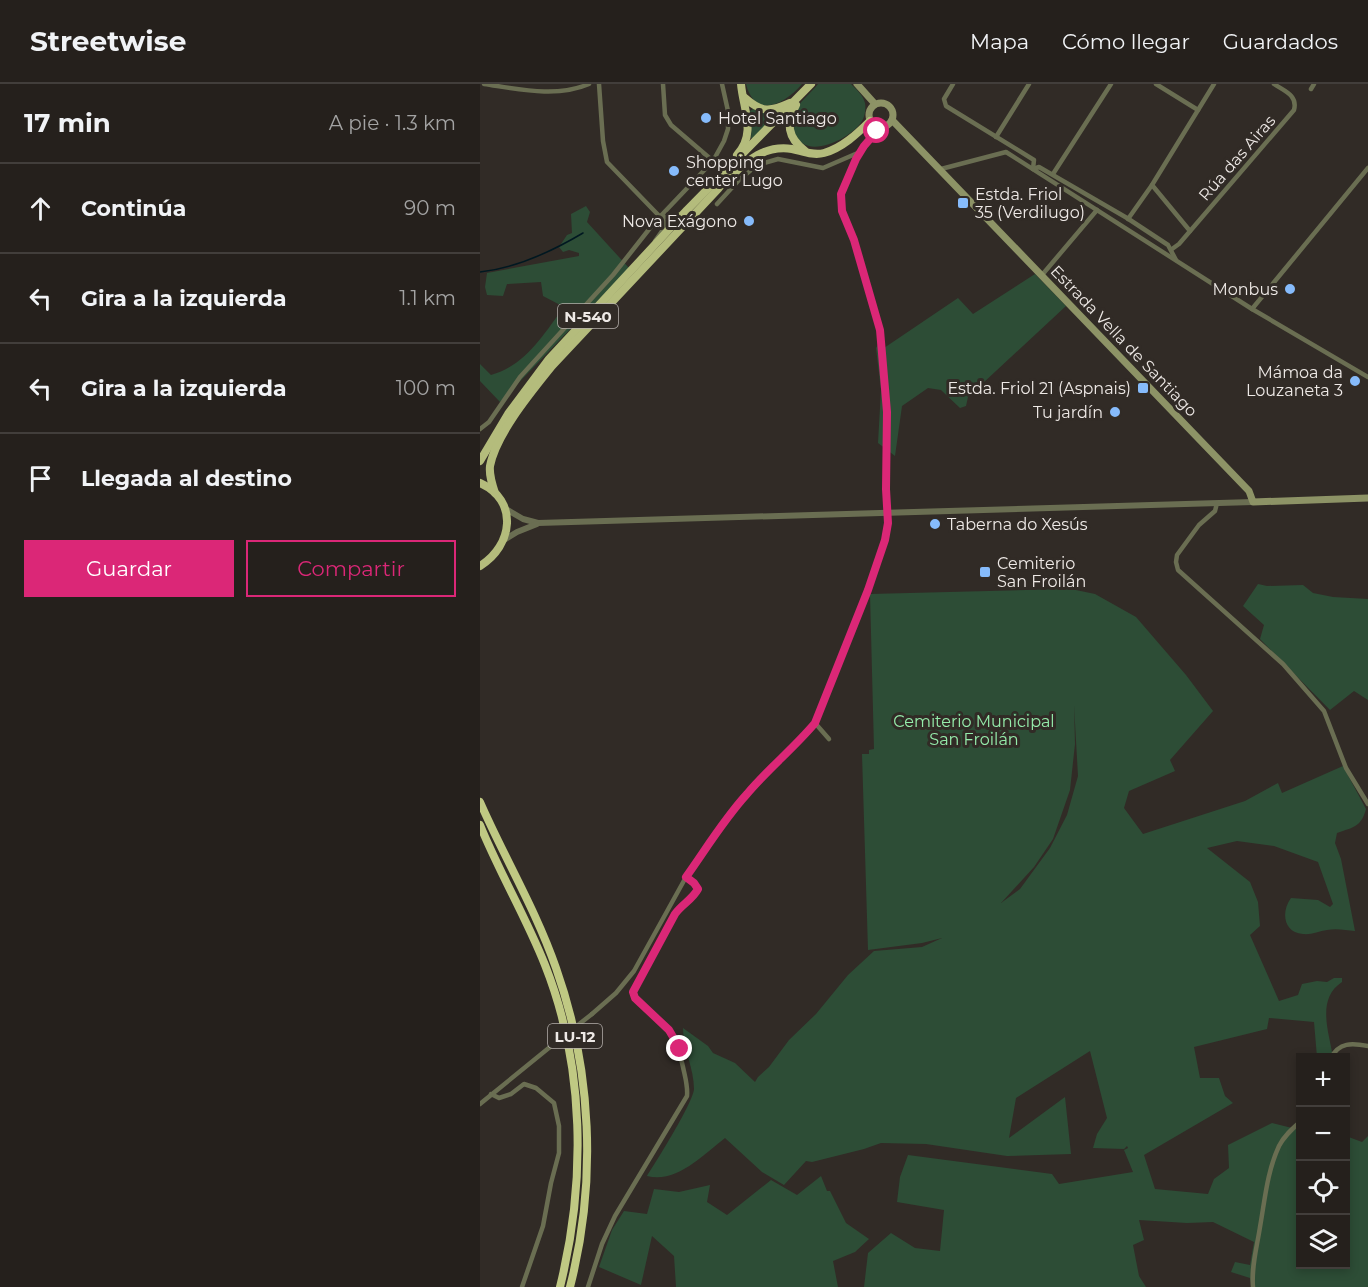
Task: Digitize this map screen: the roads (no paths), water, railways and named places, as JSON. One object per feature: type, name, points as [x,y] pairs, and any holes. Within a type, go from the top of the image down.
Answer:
[{"type":"highway","points":[[715,186],[746,141],[748,128],[741,84]]},
{"type":"highway","name":"N-540","points":[[504,507],[490,480],[490,465],[503,436],[535,388],[552,366],[715,186],[811,84]]},
{"type":"highway","points":[[802,94],[791,113],[788,127],[797,145],[808,153]]},
{"type":"highway","points":[[743,97],[755,107],[768,110],[780,108],[796,100]]},
{"type":"highway","points":[[715,186],[766,150],[780,148],[822,153],[838,146],[870,121]]},
{"type":"highway","name":"N-540","points":[[480,461],[535,375],[687,210],[715,186]]},
{"type":"highway","name":"N-540","points":[[480,483],[495,493]]},
{"type":"highway","points":[[480,566],[494,555],[504,540],[507,524],[504,507]]},
{"type":"highway","name":"LU-12","points":[[480,802],[556,967],[579,1053],[586,1106],[587,1163],[583,1218],[570,1287]]},
{"type":"highway","name":"LU-12","points":[[480,825],[526,919],[546,968],[569,1052],[574,1082],[578,1137],[571,1245],[560,1287]]},
{"type":"main road","name":"Estrada Vella de Santiago","points":[[857,84],[875,104],[881,102],[888,104],[892,110],[892,120],[1249,491],[1253,502]]},
{"type":"main road","points":[[875,104],[869,110],[870,121],[879,127],[887,126],[892,120]]},
{"type":"main road","points":[[1253,502],[1368,498]]},
{"type":"street","points":[[484,84],[541,91],[578,89],[589,84]]},
{"type":"street","points":[[599,84],[603,141],[607,162],[667,224],[651,249]]},
{"type":"street","points":[[663,84],[665,116],[671,125],[712,161]]},
{"type":"street","points":[[480,429],[489,422],[520,377],[712,161],[728,129],[728,111],[722,84]]},
{"type":"street","points":[[953,84],[944,99],[946,106],[1034,160],[1054,175]]},
{"type":"street","points":[[996,137],[1029,84]]},
{"type":"street","points":[[1054,175],[1111,84]]},
{"type":"street","points":[[1156,84],[1198,110]]},
{"type":"street","points":[[1122,226],[1121,221],[1128,219],[1152,185],[1214,84]]},
{"type":"street","name":"Rúa das Airas","points":[[1171,249],[1191,231],[1294,110],[1296,104],[1292,96],[1274,84]]},
{"type":"street","points":[[480,1104],[616,993],[634,971],[686,877],[731,812],[815,723],[885,540],[887,412],[880,330],[854,240],[842,211],[841,194],[860,152],[879,127]]},
{"type":"street","points":[[717,204],[739,180],[757,165],[778,159],[823,168],[860,152]]},
{"type":"street","points":[[941,169],[1006,152],[1252,309],[1368,377]]},
{"type":"street","points":[[1033,169],[1034,160]]},
{"type":"street","points":[[1033,169],[1039,167],[1128,219],[1171,249],[1176,260]]},
{"type":"street","points":[[1252,309],[1368,168]]},
{"type":"street","points":[[1152,185],[1191,231]]},
{"type":"street","points":[[660,217],[673,217],[687,210]]},
{"type":"street","points":[[1042,275],[1097,210]]},
{"type":"street","points":[[1164,253],[1171,249]]},
{"type":"street","points":[[504,540],[538,524],[1253,502]]},
{"type":"street","points":[[1217,503],[1215,511],[1199,525],[1177,555],[1176,562],[1179,570],[1283,664],[1324,711],[1346,768],[1368,804]]},
{"type":"street","points":[[504,507],[523,519],[538,524]]},
{"type":"street","points":[[815,723],[829,740]]},
{"type":"street","points":[[588,1287],[602,1244],[615,1216],[687,1096],[688,1088],[680,1049],[669,1030],[635,998],[633,992],[675,914],[683,903],[694,897],[698,889],[686,877]]},
{"type":"street","points":[[1334,1053],[1337,1048],[1346,1044],[1368,1046]]},
{"type":"street","points":[[491,1094],[499,1098],[511,1094],[524,1084],[536,1088],[554,1103],[559,1126],[559,1153],[543,1226],[522,1287]]},
{"type":"street","points":[[1253,1287],[1264,1196],[1271,1167],[1280,1144],[1296,1126]]},
{"type":"waterway","points":[[480,272],[507,267],[533,258],[583,233]]},
{"type":"place","name":"Hotel Santiago","points":[[706,118]]},
{"type":"place","name":"Shopping center Lugo","points":[[674,171]]},
{"type":"place","name":"Estda. Friol 35 (Verdilugo)","points":[[963,203]]},
{"type":"place","name":"Nova Exágono","points":[[749,221]]},
{"type":"place","name":"Monbus","points":[[1290,289]]},
{"type":"place","name":"Mámoa da Louzaneta 3","points":[[1355,381]]},
{"type":"place","name":"Estda. Friol 21 (Aspnais)","points":[[1143,388]]},
{"type":"place","name":"Tu jardín","points":[[1115,412]]},
{"type":"place","name":"Taberna do Xesús","points":[[935,524]]},
{"type":"place","name":"Cemiterio San Froilán","points":[[985,572]]},
{"type":"park label","name":"Cemiterio Municipal San Froilán","points":[[974,730]]}]
